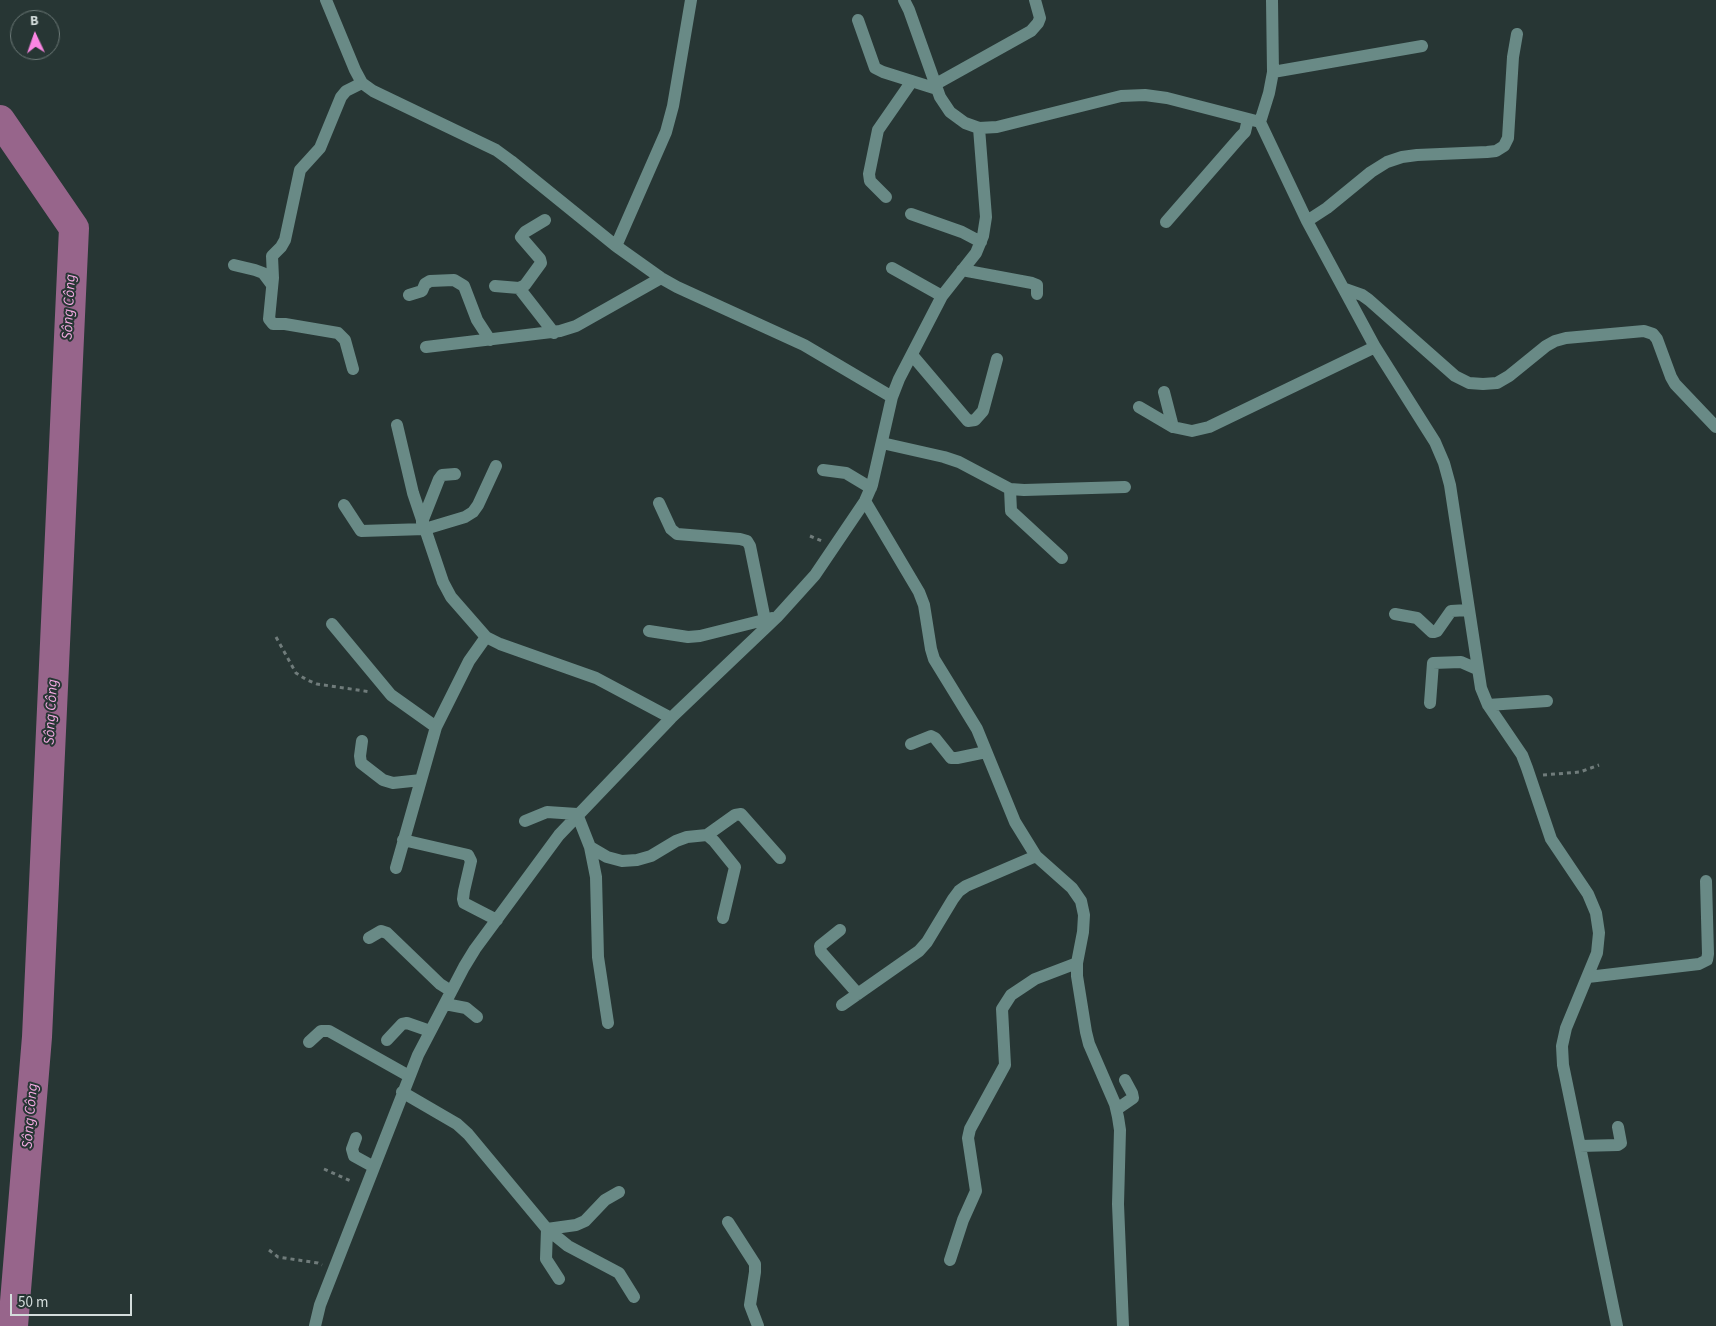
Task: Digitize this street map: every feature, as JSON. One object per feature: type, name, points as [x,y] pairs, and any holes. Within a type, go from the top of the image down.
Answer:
[{"type":"street","points":[[326,0],[355,70],[362,83],[373,92],[496,150],[616,246],[661,278],[804,345],[892,397]]},
{"type":"street","points":[[616,246],[666,132],[673,106],[692,0]]},
{"type":"street","points":[[904,0],[910,10],[940,97],[950,112],[965,123],[980,128],[997,127],[1121,96],[1145,95],[1167,98],[1254,120],[1375,347],[1435,442],[1444,463],[1450,485],[1481,688],[1488,705],[1522,755],[1551,839],[1588,894],[1596,913],[1599,933],[1597,953],[1566,1028],[1562,1046],[1563,1065],[1617,1326]]},
{"type":"street","points":[[858,20],[875,68],[936,87],[1031,31],[1038,24],[1040,18],[1035,0]]},
{"type":"street","points":[[1166,222],[1254,120],[1269,93],[1273,72],[1272,0]]},
{"type":"street","points":[[1307,221],[1387,162],[1417,154],[1496,151],[1504,146],[1508,138],[1513,57],[1517,34]]},
{"type":"street","points":[[1273,72],[1422,46]]},
{"type":"street","points":[[886,197],[870,181],[868,174],[878,130],[912,81]]},
{"type":"street","points":[[353,369],[345,340],[338,333],[285,324],[273,324],[269,319],[273,278],[272,256],[285,240],[300,170],[320,148],[341,97],[346,91],[362,83]]},
{"type":"street","points":[[315,1326],[320,1305],[402,1092],[430,1031],[471,955],[559,835],[577,814],[671,718],[777,617],[815,575],[865,501],[871,488],[892,397],[942,296],[976,253],[981,242],[986,217],[980,128]]},
{"type":"street","points":[[911,214],[962,232],[981,242]]},
{"type":"street","points":[[495,286],[519,288],[524,285],[541,263],[540,259],[521,237],[525,232],[545,220]]},
{"type":"street","points":[[234,265],[263,273],[272,285]]},
{"type":"street","points":[[892,268],[942,296]]},
{"type":"street","points":[[962,270],[1032,283],[1037,285],[1037,294]]},
{"type":"street","points":[[426,346],[554,332],[576,326],[661,278]]},
{"type":"street","points":[[409,294],[422,291],[425,284],[430,281],[454,280],[464,286],[477,320],[490,340]]},
{"type":"street","points":[[519,288],[554,332]]},
{"type":"street","points":[[1345,289],[1362,295],[1369,300],[1454,376],[1469,382],[1497,383],[1509,376],[1546,346],[1566,338],[1644,331],[1653,334],[1657,339],[1675,384],[1716,427]]},
{"type":"street","points":[[1139,407],[1173,427],[1192,431],[1209,427],[1375,347]]},
{"type":"street","points":[[912,355],[968,421],[975,420],[983,411],[997,359]]},
{"type":"street","points":[[1164,392],[1173,427]]},
{"type":"street","points":[[397,425],[413,493],[442,582],[451,597],[486,636],[500,644],[596,678],[671,718]]},
{"type":"street","points":[[882,444],[959,462],[1010,489],[1125,487]]},
{"type":"street","points":[[344,505],[360,531],[424,525],[465,517],[473,512],[478,505],[496,466]]},
{"type":"street","points":[[823,470],[846,473],[871,488]]},
{"type":"street","points":[[424,525],[439,479],[442,475],[455,474]]},
{"type":"street","points":[[1010,489],[1011,511],[1062,558]]},
{"type":"street","points":[[865,501],[919,592],[924,605],[930,649],[934,660],[970,716],[1014,822],[1036,856],[1072,888],[1081,901],[1084,924],[1076,976],[1089,1044],[1116,1109],[1120,1130],[1118,1204],[1123,1326]]},
{"type":"street","points":[[658,503],[671,529],[677,534],[740,538],[747,541],[750,546],[764,620]]},
{"type":"street","points":[[1395,614],[1418,618],[1434,632],[1437,631],[1451,611],[1468,610]]},
{"type":"street","points":[[649,631],[688,637],[700,636],[777,617]]},
{"type":"street","points":[[332,624],[391,695],[436,727]]},
{"type":"street","points":[[396,868],[436,727],[469,660],[486,636]]},
{"type":"street","points":[[1430,703],[1433,663],[1461,662],[1477,669]]},
{"type":"street","points":[[1488,705],[1547,701]]},
{"type":"street","points":[[911,744],[931,736],[936,738],[951,758],[986,752]]},
{"type":"street","points":[[362,741],[361,763],[383,780],[393,783],[421,780]]},
{"type":"street","points":[[525,821],[547,812],[577,814]]},
{"type":"street","points":[[577,814],[590,847],[596,877],[598,957],[608,1023]]},
{"type":"street","points":[[590,847],[607,857],[622,861],[637,860],[651,856],[676,841],[687,837],[707,835],[735,815],[741,814],[780,858]]},
{"type":"street","points":[[707,835],[734,867],[723,918]]},
{"type":"street","points":[[404,840],[468,855],[471,861],[464,892],[464,903],[497,920]]},
{"type":"street","points":[[842,1006],[919,951],[927,942],[952,899],[959,891],[966,886],[1036,856]]},
{"type":"street","points":[[1588,977],[1699,964],[1707,960],[1706,881]]},
{"type":"street","points":[[840,930],[820,946],[821,952],[858,994]]},
{"type":"street","points":[[369,938],[381,931],[387,933],[440,984],[451,991]]},
{"type":"street","points":[[950,1260],[963,1220],[976,1191],[968,1138],[970,1129],[1005,1065],[1002,1009],[1011,995],[1035,979],[1077,963]]},
{"type":"street","points":[[444,1004],[466,1008],[477,1017]]},
{"type":"street","points":[[387,1040],[402,1024],[407,1023],[430,1031]]},
{"type":"street","points":[[309,1042],[321,1031],[329,1031],[409,1076]]},
{"type":"street","points":[[1116,1109],[1133,1098],[1125,1080]]},
{"type":"street","points":[[402,1092],[457,1124],[468,1134],[547,1229],[568,1246],[619,1273],[634,1297]]},
{"type":"street","points":[[1580,1146],[1618,1145],[1621,1143],[1618,1127]]},
{"type":"street","points":[[356,1138],[352,1149],[354,1156],[374,1166]]},
{"type":"street","points":[[547,1229],[576,1225],[584,1221],[605,1200],[619,1192]]},
{"type":"street","points":[[728,1222],[755,1264],[750,1305],[758,1326]]},
{"type":"street","points":[[547,1229],[546,1259],[559,1279]]},
{"type":"path","points":[[276,637],[296,673],[307,680],[317,684],[391,695]]},
{"type":"path","points":[[1530,775],[1580,772],[1599,765]]},
{"type":"path","points":[[324,1169],[366,1187]]},
{"type":"path","points":[[269,1250],[276,1256],[318,1263],[333,1272]]},
{"type":"waterway","name":"Sông Công","points":[[0,120],[74,228],[37,1037],[13,1326]]}]
